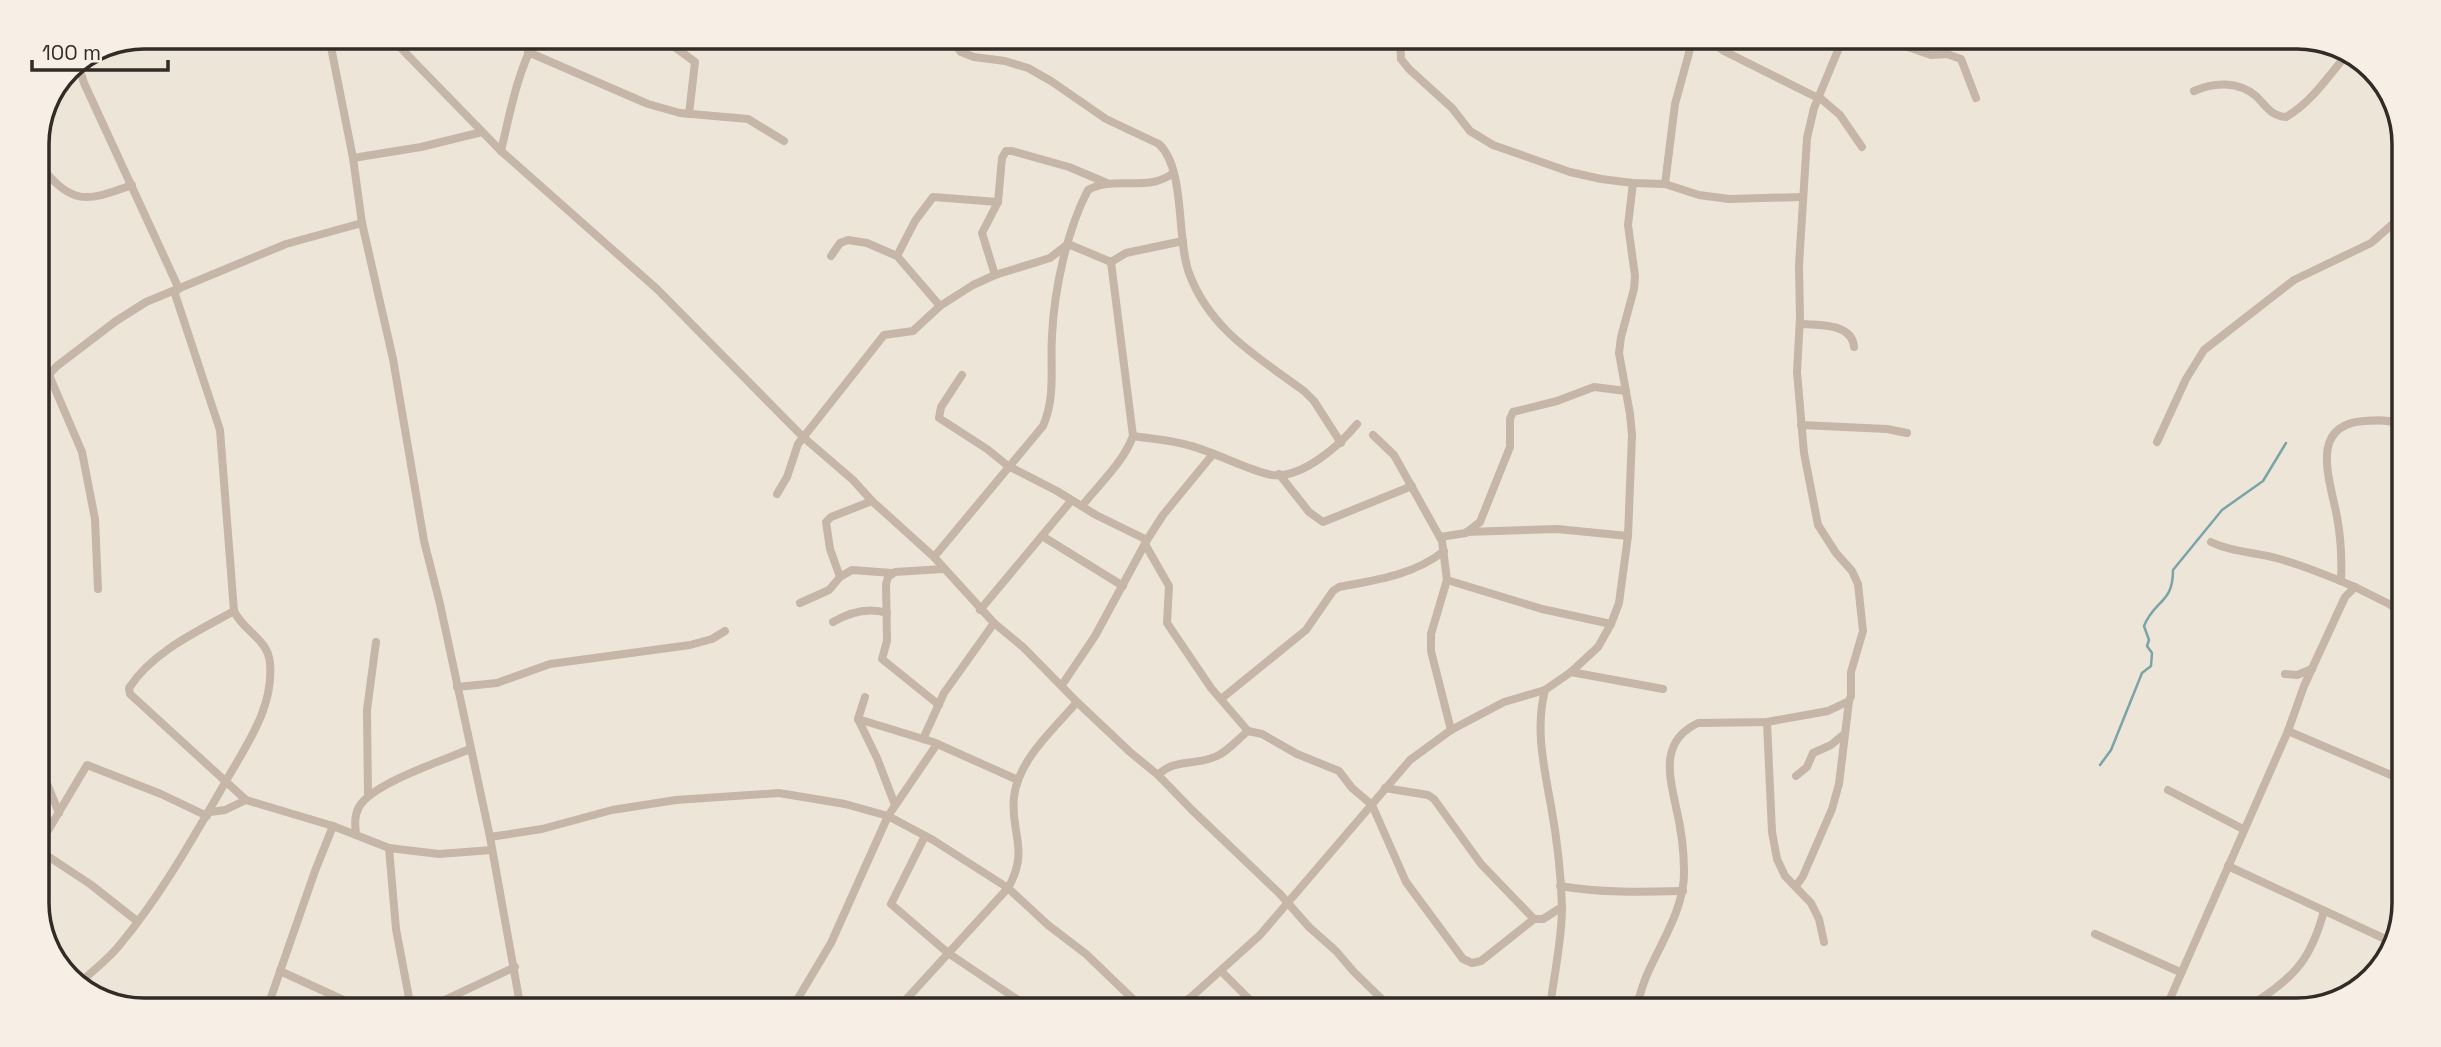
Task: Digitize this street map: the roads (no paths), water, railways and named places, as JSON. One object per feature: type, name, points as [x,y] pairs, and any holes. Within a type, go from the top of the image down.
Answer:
[{"type":"street","points":[[331,49],[353,158],[362,223],[393,359],[424,541],[490,837],[519,998]]},
{"type":"street","points":[[402,49],[501,151],[656,289],[803,437],[934,557],[994,624],[1023,647],[1077,702],[1158,775],[1381,998]]},
{"type":"street","points":[[501,151],[516,89],[530,49]]},
{"type":"street","points":[[677,49],[695,62],[689,114]]},
{"type":"street","points":[[959,49],[974,57],[1005,61],[1028,68],[1052,80],[1106,119],[1159,144],[1171,159],[1189,274],[1205,304],[1234,340],[1314,401],[1341,443]]},
{"type":"street","points":[[1400,49],[1401,59],[1409,69],[1452,108],[1479,139],[1570,172],[1633,183],[1665,184],[1699,195],[1730,199],[1802,197]]},
{"type":"street","points":[[1665,184],[1675,104],[1690,49]]},
{"type":"street","points":[[1721,49],[1818,98],[1844,120],[1862,147]]},
{"type":"street","points":[[1796,886],[1832,809],[1839,785],[1853,662],[1863,631],[1858,584],[1852,571],[1836,553],[1818,525],[1804,453],[1797,372],[1800,324],[1799,265],[1807,138],[1818,98],[1838,49]]},
{"type":"street","points":[[1914,49],[1931,55],[1947,54],[1961,59],[1976,98]]},
{"type":"street","points":[[528,52],[648,104],[689,114],[748,119],[784,141]]},
{"type":"street","points":[[2194,91],[2206,86],[2235,85],[2249,91],[2272,114],[2286,117],[2297,111],[2326,82],[2342,61]]},
{"type":"street","points":[[81,73],[176,290],[220,430],[234,611],[243,625],[266,648],[270,660],[271,685],[261,716],[245,749],[161,891],[117,948],[86,978]]},
{"type":"street","points":[[353,158],[421,147],[482,132]]},
{"type":"street","points":[[995,275],[982,238],[998,202],[1002,158],[1008,150],[1069,167],[1107,183],[1138,184],[1159,181],[1173,173]]},
{"type":"street","points":[[49,175],[79,197],[98,198],[132,185]]},
{"type":"street","points":[[934,557],[1043,426],[1047,417],[1052,381],[1055,306],[1068,244],[1088,190],[1107,183]]},
{"type":"street","points":[[1190,998],[1260,935],[1410,760],[1451,730],[1504,702],[1545,690],[1571,672],[1598,647],[1611,624],[1619,603],[1628,536],[1632,435],[1619,353],[1620,337],[1634,289],[1635,276],[1628,225],[1633,183]]},
{"type":"street","points":[[897,256],[915,221],[933,197],[998,202]]},
{"type":"street","points":[[49,374],[116,321],[146,302],[286,244],[362,223]]},
{"type":"street","points":[[2157,442],[2186,379],[2204,350],[2294,280],[2371,243],[2392,225]]},
{"type":"street","points":[[831,256],[840,243],[848,240],[867,243],[897,256],[940,306]]},
{"type":"street","points":[[1111,262],[1126,253],[1183,241]]},
{"type":"street","points":[[777,494],[787,477],[795,449],[881,338],[886,334],[913,331],[940,306],[973,285],[995,275],[1050,258],[1068,244]]},
{"type":"street","points":[[1068,244],[1111,262]]},
{"type":"street","points":[[1082,506],[1119,462],[1133,436],[1111,262]]},
{"type":"street","points":[[1800,324],[1818,324],[1841,330],[1850,335],[1854,348]]},
{"type":"street","points":[[962,375],[941,407],[939,418],[1008,466],[1146,542],[1169,586],[1167,623],[1190,659],[1248,732],[1262,734],[1297,754],[1339,771],[1352,788],[1372,804],[1406,882],[1463,959],[1472,963],[1481,961],[1534,919],[1543,919],[1562,907]]},
{"type":"street","points":[[49,377],[85,463],[96,519],[98,589]]},
{"type":"street","points":[[1466,533],[1480,522],[1507,457],[1513,412],[1557,401],[1594,387],[1626,391]]},
{"type":"street","points":[[2341,581],[2342,554],[2325,459],[2330,442],[2340,429],[2360,422],[2392,423]]},
{"type":"street","points":[[1133,436],[1191,446],[1273,475],[1291,472],[1314,462],[1341,443],[1357,424]]},
{"type":"street","points":[[1801,425],[1887,429],[1907,433]]},
{"type":"street","points":[[1373,435],[1394,455],[1440,537],[1444,551],[1447,580],[1432,634],[1431,651],[1451,730]]},
{"type":"street","points":[[1062,685],[1095,636],[1163,515],[1213,454]]},
{"type":"street","points":[[1279,474],[1309,512],[1323,522],[1412,486]]},
{"type":"street","points":[[840,577],[830,549],[826,522],[831,517],[872,501]]},
{"type":"street","points":[[980,610],[1071,501]]},
{"type":"street","points":[[1440,537],[1466,533],[1557,529],[1628,536]]},
{"type":"street","points":[[1042,536],[1123,586]]},
{"type":"street","points":[[2211,542],[2285,561],[2372,593],[2392,605]]},
{"type":"street","points":[[1221,699],[1306,630],[1333,591],[1339,587],[1403,573],[1429,563],[1444,551]]},
{"type":"street","points":[[800,603],[829,590],[840,577],[852,570],[892,573],[943,569]]},
{"type":"street","points":[[892,573],[886,584],[887,641],[882,661],[939,705]]},
{"type":"street","points":[[1447,580],[1542,609],[1611,624]]},
{"type":"street","points":[[2170,998],[2288,731],[2312,669],[2346,597],[2355,587]]},
{"type":"street","points":[[833,622],[870,609],[887,613]]},
{"type":"street","points":[[234,611],[195,632],[146,665],[129,688],[130,694],[246,800],[333,826],[388,848],[439,854],[492,850]]},
{"type":"street","points":[[923,739],[939,705],[966,660],[994,624]]},
{"type":"street","points":[[457,687],[496,683],[550,664],[690,645],[712,639],[725,631]]},
{"type":"street","points":[[368,796],[367,710],[376,642]]},
{"type":"street","points":[[2286,674],[2297,675],[2312,669]]},
{"type":"street","points":[[1571,672],[1663,689]]},
{"type":"street","points":[[1545,690],[1541,705],[1541,746],[1555,832],[1562,907],[1558,963],[1552,998]]},
{"type":"street","points":[[865,697],[858,719],[895,805]]},
{"type":"street","points":[[1639,998],[1682,891],[1684,873],[1681,833],[1669,779],[1671,755],[1677,741],[1690,727],[1698,723],[1767,722],[1828,711],[1849,701]]},
{"type":"street","points":[[907,998],[1008,888],[1014,878],[1020,848],[1014,799],[1018,779],[1027,761],[1077,702]]},
{"type":"street","points":[[858,719],[937,744],[1018,779]]},
{"type":"street","points":[[1767,722],[1772,832],[1777,859],[1785,876],[1811,903],[1819,919],[1824,942]]},
{"type":"street","points":[[2288,731],[2392,775]]},
{"type":"street","points":[[1158,775],[1172,764],[1210,759],[1221,754],[1248,732]]},
{"type":"street","points":[[1796,776],[1807,768],[1813,753],[1831,745],[1843,735]]},
{"type":"street","points":[[798,998],[831,943],[888,816],[937,744]]},
{"type":"street","points":[[356,834],[355,819],[359,807],[368,796],[383,786],[470,749]]},
{"type":"street","points":[[49,829],[86,767],[90,765],[208,814],[225,810],[246,800]]},
{"type":"street","points":[[49,788],[59,813]]},
{"type":"street","points":[[1385,788],[1428,795],[1434,799],[1481,864],[1534,919]]},
{"type":"street","points":[[2168,790],[2243,829]]},
{"type":"street","points":[[490,837],[542,829],[612,810],[676,800],[779,793],[845,804],[888,816],[1008,888],[1048,925],[1086,954],[1132,998]]},
{"type":"street","points":[[271,998],[333,826]]},
{"type":"street","points":[[925,836],[891,904],[948,953],[1015,998]]},
{"type":"street","points":[[388,848],[396,929],[409,998]]},
{"type":"street","points":[[49,857],[90,884],[137,921]]},
{"type":"street","points":[[2228,866],[2385,939]]},
{"type":"street","points":[[1560,886],[1628,892],[1682,891]]},
{"type":"street","points":[[2264,998],[2295,973],[2317,939],[2324,911]]},
{"type":"street","points":[[2095,934],[2180,972]]},
{"type":"street","points":[[449,998],[515,967]]},
{"type":"street","points":[[280,971],[339,998]]},
{"type":"street","points":[[1220,971],[1248,998]]},
{"type":"waterway","points":[[2100,765],[2111,750],[2142,673],[2151,666],[2152,653],[2147,646],[2149,640],[2144,626],[2148,617],[2167,596],[2173,570],[2222,510],[2263,481],[2286,443]]}]
